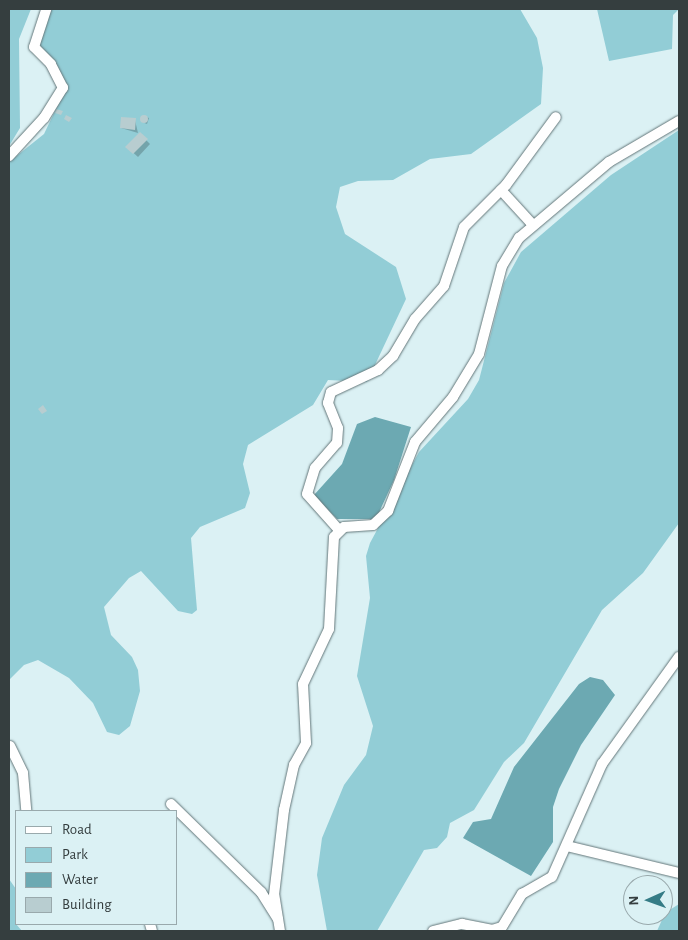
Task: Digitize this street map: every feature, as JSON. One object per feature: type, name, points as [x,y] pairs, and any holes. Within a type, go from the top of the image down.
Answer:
[{"type":"street","points":[[9,156],[44,118],[63,88],[51,64],[34,47],[46,9]]},
{"type":"street","points":[[339,530],[307,494],[315,468],[337,443],[338,428],[328,403],[331,392],[378,370],[393,356],[415,319],[444,286],[464,227],[501,190],[556,117]]},
{"type":"street","points":[[280,931],[274,895],[284,810],[294,764],[306,743],[301,696],[329,628],[334,537],[339,530],[373,526],[388,511],[415,442],[453,397],[479,354],[502,266],[532,224],[609,162],[679,121]]},
{"type":"street","points":[[501,190],[532,224]]},
{"type":"street","points":[[433,931],[462,924],[492,930],[502,926],[522,894],[552,877],[602,764],[679,656]]},
{"type":"street","points":[[10,746],[23,773],[26,810]]},
{"type":"street","points":[[171,804],[177,810]]},
{"type":"street","points":[[178,811],[261,892],[278,919]]},
{"type":"street","points":[[567,846],[679,872]]},
{"type":"green space","points":[[9,9],[31,9],[19,39],[20,128],[9,146]]},
{"type":"green space","points":[[49,9],[520,9],[537,38],[543,68],[541,104],[471,154],[430,159],[393,180],[358,181],[340,187],[336,207],[345,234],[396,267],[406,299],[367,382],[328,380],[313,405],[248,445],[243,464],[250,493],[245,508],[200,527],[191,538],[197,610],[192,614],[178,611],[141,571],[129,578],[104,607],[111,635],[132,657],[138,670],[140,691],[130,726],[119,735],[107,732],[93,703],[69,678],[38,660],[24,665],[9,680],[9,162],[44,134],[63,94],[43,58],[39,38]]},
{"type":"green space","points":[[597,9],[679,9],[673,15],[672,49],[609,61]]},
{"type":"green space","points":[[679,130],[679,523],[643,573],[602,610],[524,743],[504,762],[474,810],[450,823],[447,837],[437,848],[424,850],[377,931],[327,931],[317,875],[322,838],[344,785],[366,755],[373,726],[357,676],[370,598],[366,556],[370,543],[419,452],[468,399],[479,380],[504,283],[521,252],[611,175]]},
{"type":"green space","points":[[9,879],[15,888],[15,925],[22,931],[9,931]]},
{"type":"green space","points":[[679,904],[679,931],[657,931],[660,925],[673,925],[673,908]]},
{"type":"water","points":[[375,417],[411,427],[394,480],[376,519],[337,519],[314,495],[342,464],[357,424]]},
{"type":"water","points":[[590,677],[603,680],[615,695],[581,745],[559,789],[553,807],[553,842],[531,876],[463,838],[473,822],[491,819],[514,767],[579,684]]},
{"type":"building","points":[[56,109],[63,111],[61,115],[55,113]]},
{"type":"building","points":[[66,115],[72,118],[69,122],[64,119]]},
{"type":"building","points":[[144,115],[148,119],[144,123],[140,119]]},
{"type":"building","points":[[121,117],[136,118],[135,130],[120,128]]},
{"type":"building","points":[[140,132],[148,139],[133,154],[125,147]]},
{"type":"building","points":[[43,405],[47,411],[42,414],[38,409]]}]
